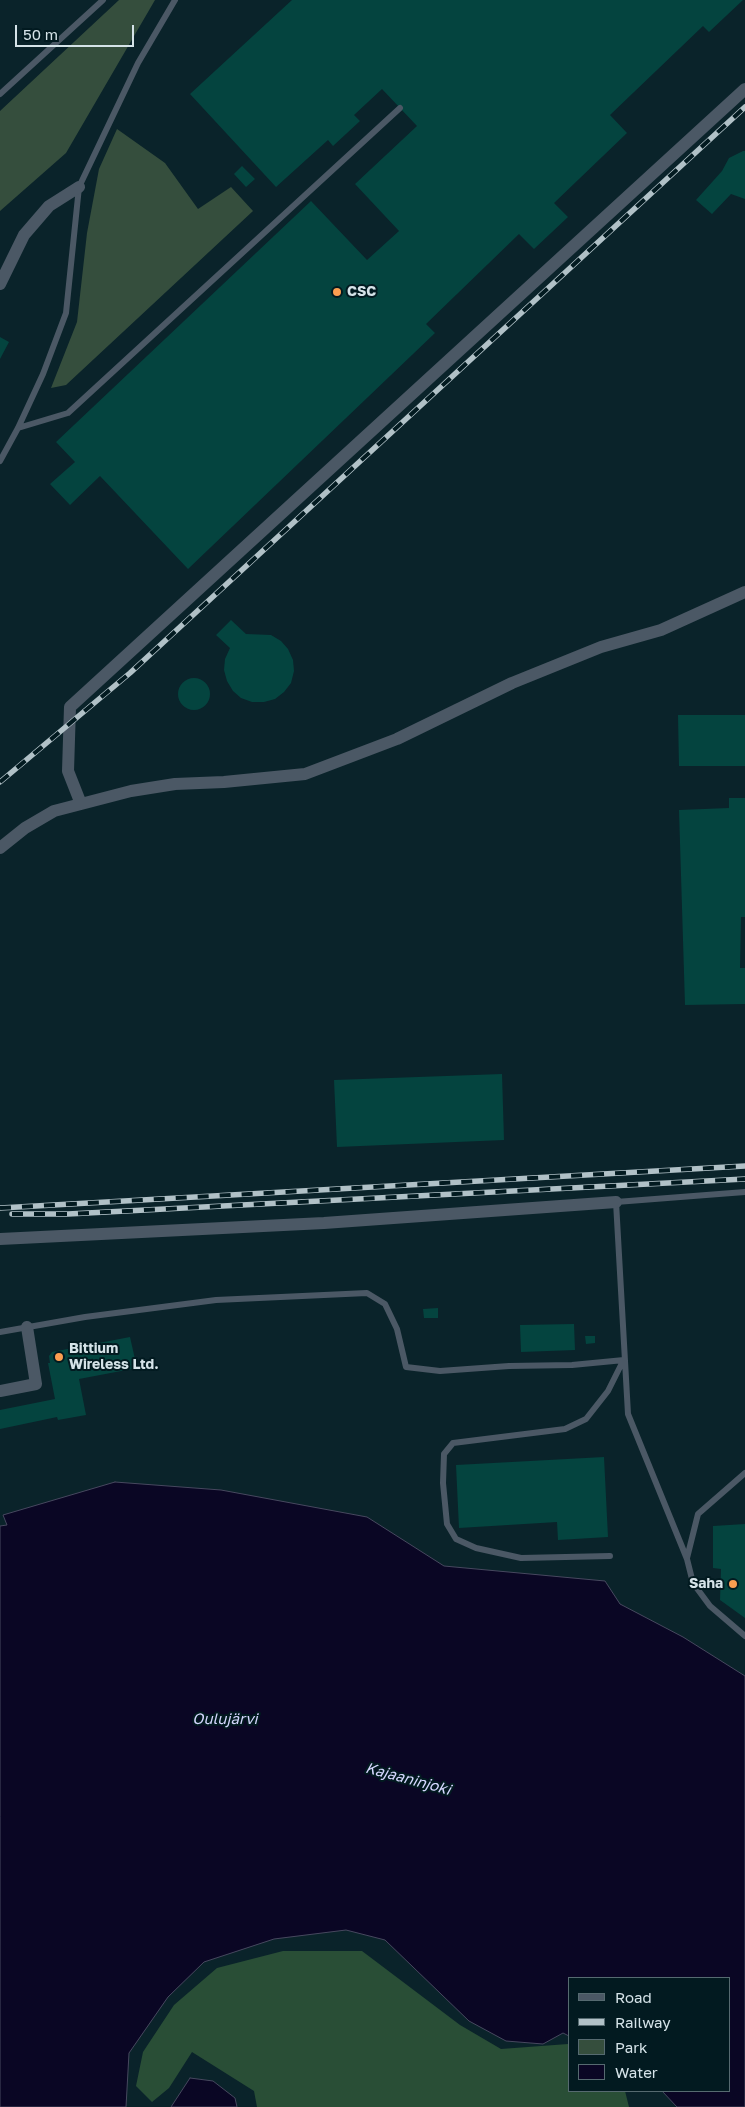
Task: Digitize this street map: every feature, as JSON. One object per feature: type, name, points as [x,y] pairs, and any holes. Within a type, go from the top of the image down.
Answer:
[{"type":"street","points":[[81,804],[68,771],[70,707],[745,89]]},
{"type":"street","points":[[0,284],[24,235],[49,206],[79,187]]},
{"type":"street","points":[[0,848],[25,828],[54,811],[131,791],[166,786],[306,774],[397,739],[512,683],[601,647],[661,630],[745,592]]},
{"type":"street","points":[[0,1240],[324,1223],[616,1202]]},
{"type":"street","points":[[0,1391],[36,1384],[27,1327]]},
{"type":"lane","points":[[0,94],[103,0]]},
{"type":"lane","points":[[0,461],[18,428],[43,374],[66,313],[79,187],[138,62],[176,0]]},
{"type":"lane","points":[[18,428],[68,413],[400,108]]},
{"type":"lane","points":[[745,1192],[616,1202],[628,1414],[687,1559],[693,1583],[710,1606],[745,1636]]},
{"type":"lane","points":[[0,1332],[85,1317],[216,1300],[367,1293],[385,1304],[397,1329],[406,1367],[440,1371],[509,1366],[572,1365],[624,1360]]},
{"type":"lane","points":[[610,1556],[520,1558],[476,1548],[456,1539],[447,1524],[443,1482],[444,1454],[453,1443],[565,1429],[586,1419],[608,1391],[624,1360]]},
{"type":"lane","points":[[687,1559],[698,1514],[745,1473]]},
{"type":"green space","points":[[119,0],[155,0],[66,153],[0,211],[0,111]]},
{"type":"green space","points":[[117,129],[165,163],[198,209],[231,187],[253,211],[66,385],[51,388],[77,322],[87,233],[99,169]]},
{"type":"green space","points":[[283,1951],[362,1951],[460,2025],[501,2049],[568,2044],[568,2092],[625,2092],[629,2107],[257,2107],[254,2091],[192,2052],[169,2088],[152,2102],[136,2086],[143,2052],[174,2005],[217,1968]]},
{"type":"water","name":"Oulujärvi","points":[[115,1482],[221,1490],[367,1517],[444,1566],[605,1581],[620,1604],[683,1637],[745,1676],[745,2107],[677,2107],[663,2092],[730,2092],[730,1977],[568,1977],[568,2036],[563,2033],[543,2044],[506,2041],[469,2021],[385,1940],[346,1930],[274,1939],[204,1962],[168,1997],[129,2053],[126,2107],[0,2107],[0,1526],[7,1525],[3,1515]]},
{"type":"water","points":[[190,2078],[213,2081],[235,2098],[237,2107],[171,2107]]},
{"type":"building","name":"CSC","points":[[292,0],[743,0],[709,32],[703,26],[610,115],[627,133],[554,203],[568,217],[534,249],[519,234],[426,324],[435,333],[188,569],[100,476],[70,505],[50,484],[75,462],[56,442],[311,201],[367,260],[399,231],[355,184],[417,126],[382,89],[354,115],[360,121],[333,146],[328,140],[276,187],[190,94]]},
{"type":"building","points":[[745,151],[745,199],[731,194],[712,214],[696,200],[722,171],[729,158]]},
{"type":"building","points":[[242,166],[255,179],[246,187],[234,174]]},
{"type":"building","points":[[0,337],[9,342],[0,359]]},
{"type":"building","points":[[231,620],[246,634],[271,635],[281,641],[288,649],[293,660],[294,671],[291,683],[275,699],[264,702],[252,702],[241,698],[233,691],[227,681],[224,670],[225,659],[230,648],[216,635]]},
{"type":"building","points":[[194,678],[200,679],[205,683],[209,688],[209,700],[205,705],[200,709],[194,710],[188,709],[183,705],[179,700],[178,694],[179,688],[183,683],[188,679]]},
{"type":"building","points":[[678,715],[745,715],[745,766],[679,766]]},
{"type":"building","points":[[729,798],[745,798],[745,917],[741,917],[740,968],[745,968],[745,1004],[685,1005],[679,810],[729,808]]},
{"type":"building","points":[[502,1074],[504,1140],[337,1147],[334,1080]]},
{"type":"building","points":[[438,1308],[438,1318],[424,1318],[423,1309]]},
{"type":"building","points":[[574,1324],[575,1350],[521,1352],[520,1325]]},
{"type":"building","points":[[585,1336],[595,1336],[595,1343],[586,1344]]},
{"type":"building","points":[[130,1337],[137,1368],[79,1379],[86,1415],[58,1420],[57,1417],[0,1429],[0,1410],[55,1399],[48,1363],[50,1363],[49,1356],[52,1352]]},
{"type":"building","points":[[604,1457],[608,1537],[558,1540],[557,1522],[459,1528],[456,1465]]},
{"type":"building","name":"Saha","points":[[745,1524],[745,1618],[720,1600],[721,1569],[713,1568],[713,1526]]},
{"type":"railway","points":[[0,782],[130,673],[745,107]]},
{"type":"railway","points":[[0,1208],[745,1166]]},
{"type":"railway","points":[[12,1214],[68,1214],[745,1179]]},
{"type":"place","name":"CSC","points":[[337,292]]},
{"type":"place","name":"Bittium Wireless Ltd.","points":[[59,1357]]},
{"type":"place","name":"Saha","points":[[733,1584]]},
{"type":"water label","name":"Kajaaninjoki","points":[[408,1779]]}]
